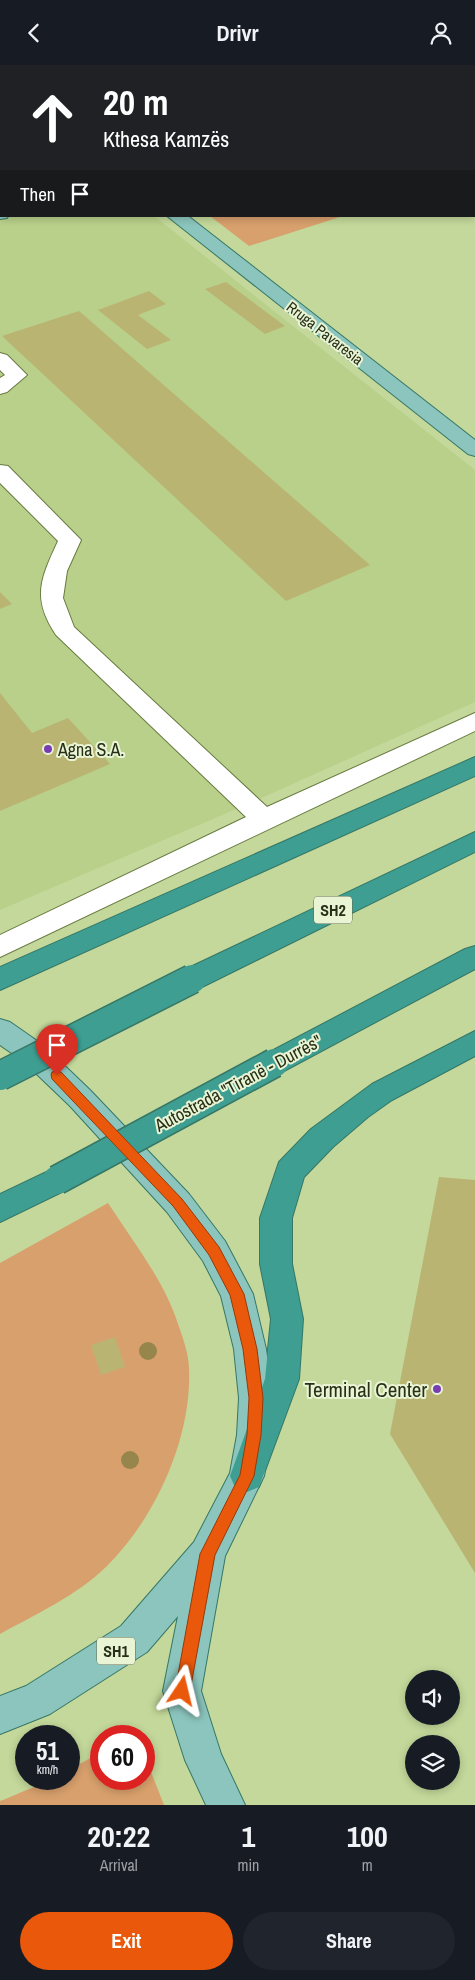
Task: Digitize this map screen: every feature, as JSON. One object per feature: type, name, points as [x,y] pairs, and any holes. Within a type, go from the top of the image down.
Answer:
[{"type":"highway","points":[[0,979],[475,766]]},
{"type":"highway","name":"SH2","points":[[0,1076],[192,979],[475,841]]},
{"type":"highway","name":"Autostrada \"Tiranë - Durrës\"","points":[[0,1209],[475,956]]},
{"type":"highway","points":[[246,1476],[282,1379],[287,1319],[276,1264],[276,1218],[290,1171],[322,1137],[357,1109],[382,1092],[469,1048]]},
{"type":"main road","name":"Rruga Pavaresia","points":[[177,217],[475,450]]},
{"type":"main road","name":"SH1","points":[[0,1030],[33,1053],[80,1098],[178,1203],[214,1251],[237,1294],[250,1349],[256,1398],[254,1435],[246,1476],[207,1554],[134,1639],[37,1701],[0,1715]]},
{"type":"main road","name":"SH1","points":[[207,1554],[182,1691],[204,1760],[226,1805]]},
{"type":"street","points":[[0,359],[17,375],[0,388]]},
{"type":"street","points":[[0,471],[70,540],[56,571],[51,598],[64,630],[264,819]]},
{"type":"street","points":[[0,947],[264,819],[475,721]]},
{"type":"shaded area","points":[[0,217],[155,217],[475,470],[475,702],[248,804],[0,910]]},
{"type":"shaded area","points":[[211,217],[340,217],[249,246]]},
{"type":"shaded area","points":[[108,1203],[165,1292],[180,1329],[189,1364],[188,1395],[184,1422],[167,1476],[155,1501],[124,1548],[106,1567],[82,1587],[0,1634],[0,1263]]},
{"type":"shaded area","points":[[90,1758],[90,1790],[155,1790],[155,1782],[164,1805],[0,1805],[0,1801],[27,1790],[80,1790],[80,1764]]},
{"type":"building","points":[[226,282],[285,326],[265,334],[205,289]]},
{"type":"building","points":[[149,291],[166,304],[138,315],[171,340],[147,349],[98,310]]},
{"type":"building","points":[[79,311],[370,565],[286,601],[2,336]]},
{"type":"building","points":[[0,592],[12,604],[0,609]]},
{"type":"building","name":"Agna S.A.","points":[[0,693],[32,733],[68,718],[110,764],[0,811]]},
{"type":"building","name":"Terminal Center","points":[[439,1177],[475,1180],[475,1573],[390,1434]]},
{"type":"building","points":[[115,1337],[125,1367],[101,1375],[91,1345]]},
{"type":"place","name":"Agna S.A.","points":[[48,749]]},
{"type":"place","name":"Terminal Center","points":[[437,1389]]},
{"type":"route","points":[[57,1075],[178,1203],[214,1251],[237,1294],[250,1349],[256,1398],[254,1435],[246,1476],[207,1554],[182,1691]]}]
